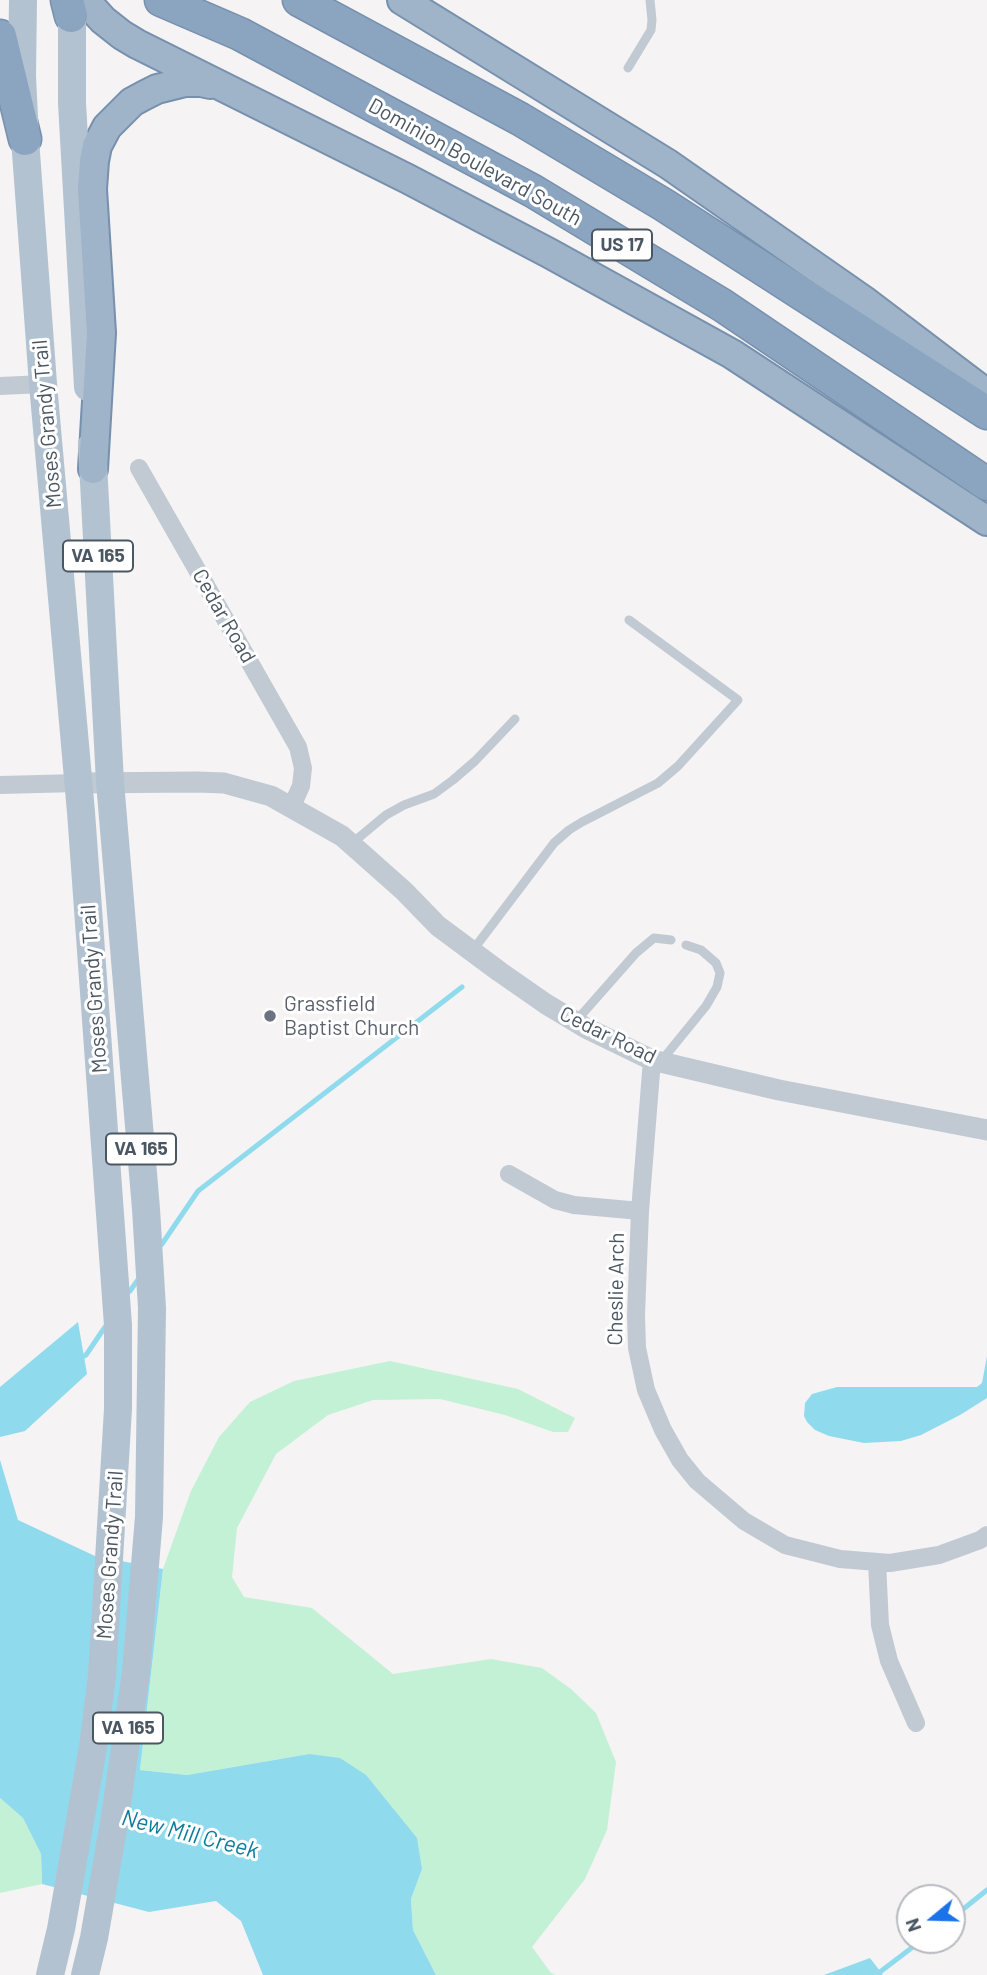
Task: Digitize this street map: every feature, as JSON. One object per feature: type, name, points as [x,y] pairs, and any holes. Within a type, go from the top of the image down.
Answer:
[{"type":"highway","name":"Dominion Boulevard South","points":[[161,0],[240,34],[533,191],[722,305],[987,484]]},
{"type":"highway","name":"US 17","points":[[299,0],[520,119],[664,205],[987,413]]},
{"type":"highway","points":[[390,0],[439,23]]},
{"type":"highway","points":[[402,0],[668,164],[863,300],[987,394]]},
{"type":"highway","points":[[74,4],[93,9],[122,35],[549,253],[721,348],[987,521]]},
{"type":"highway","points":[[0,36],[25,139]]},
{"type":"highway","points":[[93,470],[101,333],[92,189],[97,146],[107,127],[119,114],[132,102],[157,89],[186,82],[201,82],[227,89]]},
{"type":"main road","name":"Moses Grandy Trail","points":[[23,0],[25,139],[43,384],[78,783],[118,1325],[118,1409],[102,1676],[93,1747],[61,1929],[50,1975]]},
{"type":"main road","name":"Moses Grandy Trail","points":[[74,4],[72,103],[110,782],[152,1308],[149,1517],[136,1672],[120,1787],[85,1975]]},
{"type":"street","points":[[0,386],[43,384]]},
{"type":"street","name":"Cedar Road","points":[[139,468],[299,747],[303,768],[301,786],[292,806]]},
{"type":"street","points":[[0,785],[78,783]]},
{"type":"street","name":"Cedar Road","points":[[78,783],[224,783],[271,796],[341,836],[438,926],[500,972],[575,1021],[656,1060],[779,1090],[987,1130]]},
{"type":"street","name":"Cheslie Arch","points":[[656,1060],[640,1211],[637,1348],[646,1390],[663,1430],[680,1460],[697,1481],[744,1521],[785,1545],[840,1559],[890,1563],[939,1555],[987,1535]]},
{"type":"street","points":[[509,1174],[555,1200],[574,1206],[640,1211]]},
{"type":"street","points":[[877,1562],[880,1625],[889,1661],[916,1723]]},
{"type":"lane","points":[[628,68],[650,30],[650,0]]},
{"type":"lane","points":[[473,950],[554,843],[582,822],[658,783],[678,766],[738,700],[629,620]]},
{"type":"lane","points":[[351,844],[386,815],[434,794],[453,780],[515,719]]},
{"type":"lane","points":[[575,1021],[636,953],[654,938],[671,940]]},
{"type":"lane","points":[[656,1060],[706,1006],[717,987],[720,973],[716,963],[701,950],[686,945]]},
{"type":"green space","points":[[390,1361],[518,1389],[575,1418],[568,1432],[553,1432],[505,1415],[440,1399],[373,1400],[328,1415],[276,1454],[237,1528],[232,1577],[244,1597],[312,1608],[393,1674],[491,1659],[542,1668],[571,1689],[596,1713],[616,1762],[607,1830],[585,1879],[532,1947],[551,1973],[556,1975],[436,1975],[413,1930],[411,1899],[422,1869],[309,1754],[187,1775],[140,1770],[163,1569],[191,1491],[219,1437],[250,1402],[294,1381]]},
{"type":"green space","points":[[0,1798],[23,1818],[41,1854],[42,1884],[0,1893]]},
{"type":"water","points":[[78,1322],[87,1374],[25,1431],[0,1437],[0,1387]]},
{"type":"water","points":[[987,1356],[987,1398],[921,1435],[901,1441],[864,1443],[829,1436],[815,1430],[804,1416],[805,1403],[812,1394],[837,1387],[977,1387],[982,1383]]},
{"type":"water","name":"New Mill Creek","points":[[0,1460],[18,1520],[95,1556],[163,1569],[140,1770],[187,1775],[309,1754],[340,1758],[366,1775],[417,1838],[422,1869],[411,1899],[413,1930],[436,1975],[263,1975],[241,1921],[216,1901],[149,1912],[42,1884],[41,1854],[23,1818],[0,1798]]},
{"type":"water","points":[[870,1958],[883,1975],[824,1975]]},
{"type":"waterway","points":[[162,1244],[198,1191],[462,987]]},
{"type":"waterway","points":[[130,1291],[137,1281]]},
{"type":"waterway","points":[[78,1359],[86,1355],[105,1327]]},
{"type":"waterway","points":[[966,1907],[987,1890]]},
{"type":"waterway","points":[[876,1975],[904,1954]]},
{"type":"place","name":"Grassfield Baptist Church","points":[[270,1016]]}]
